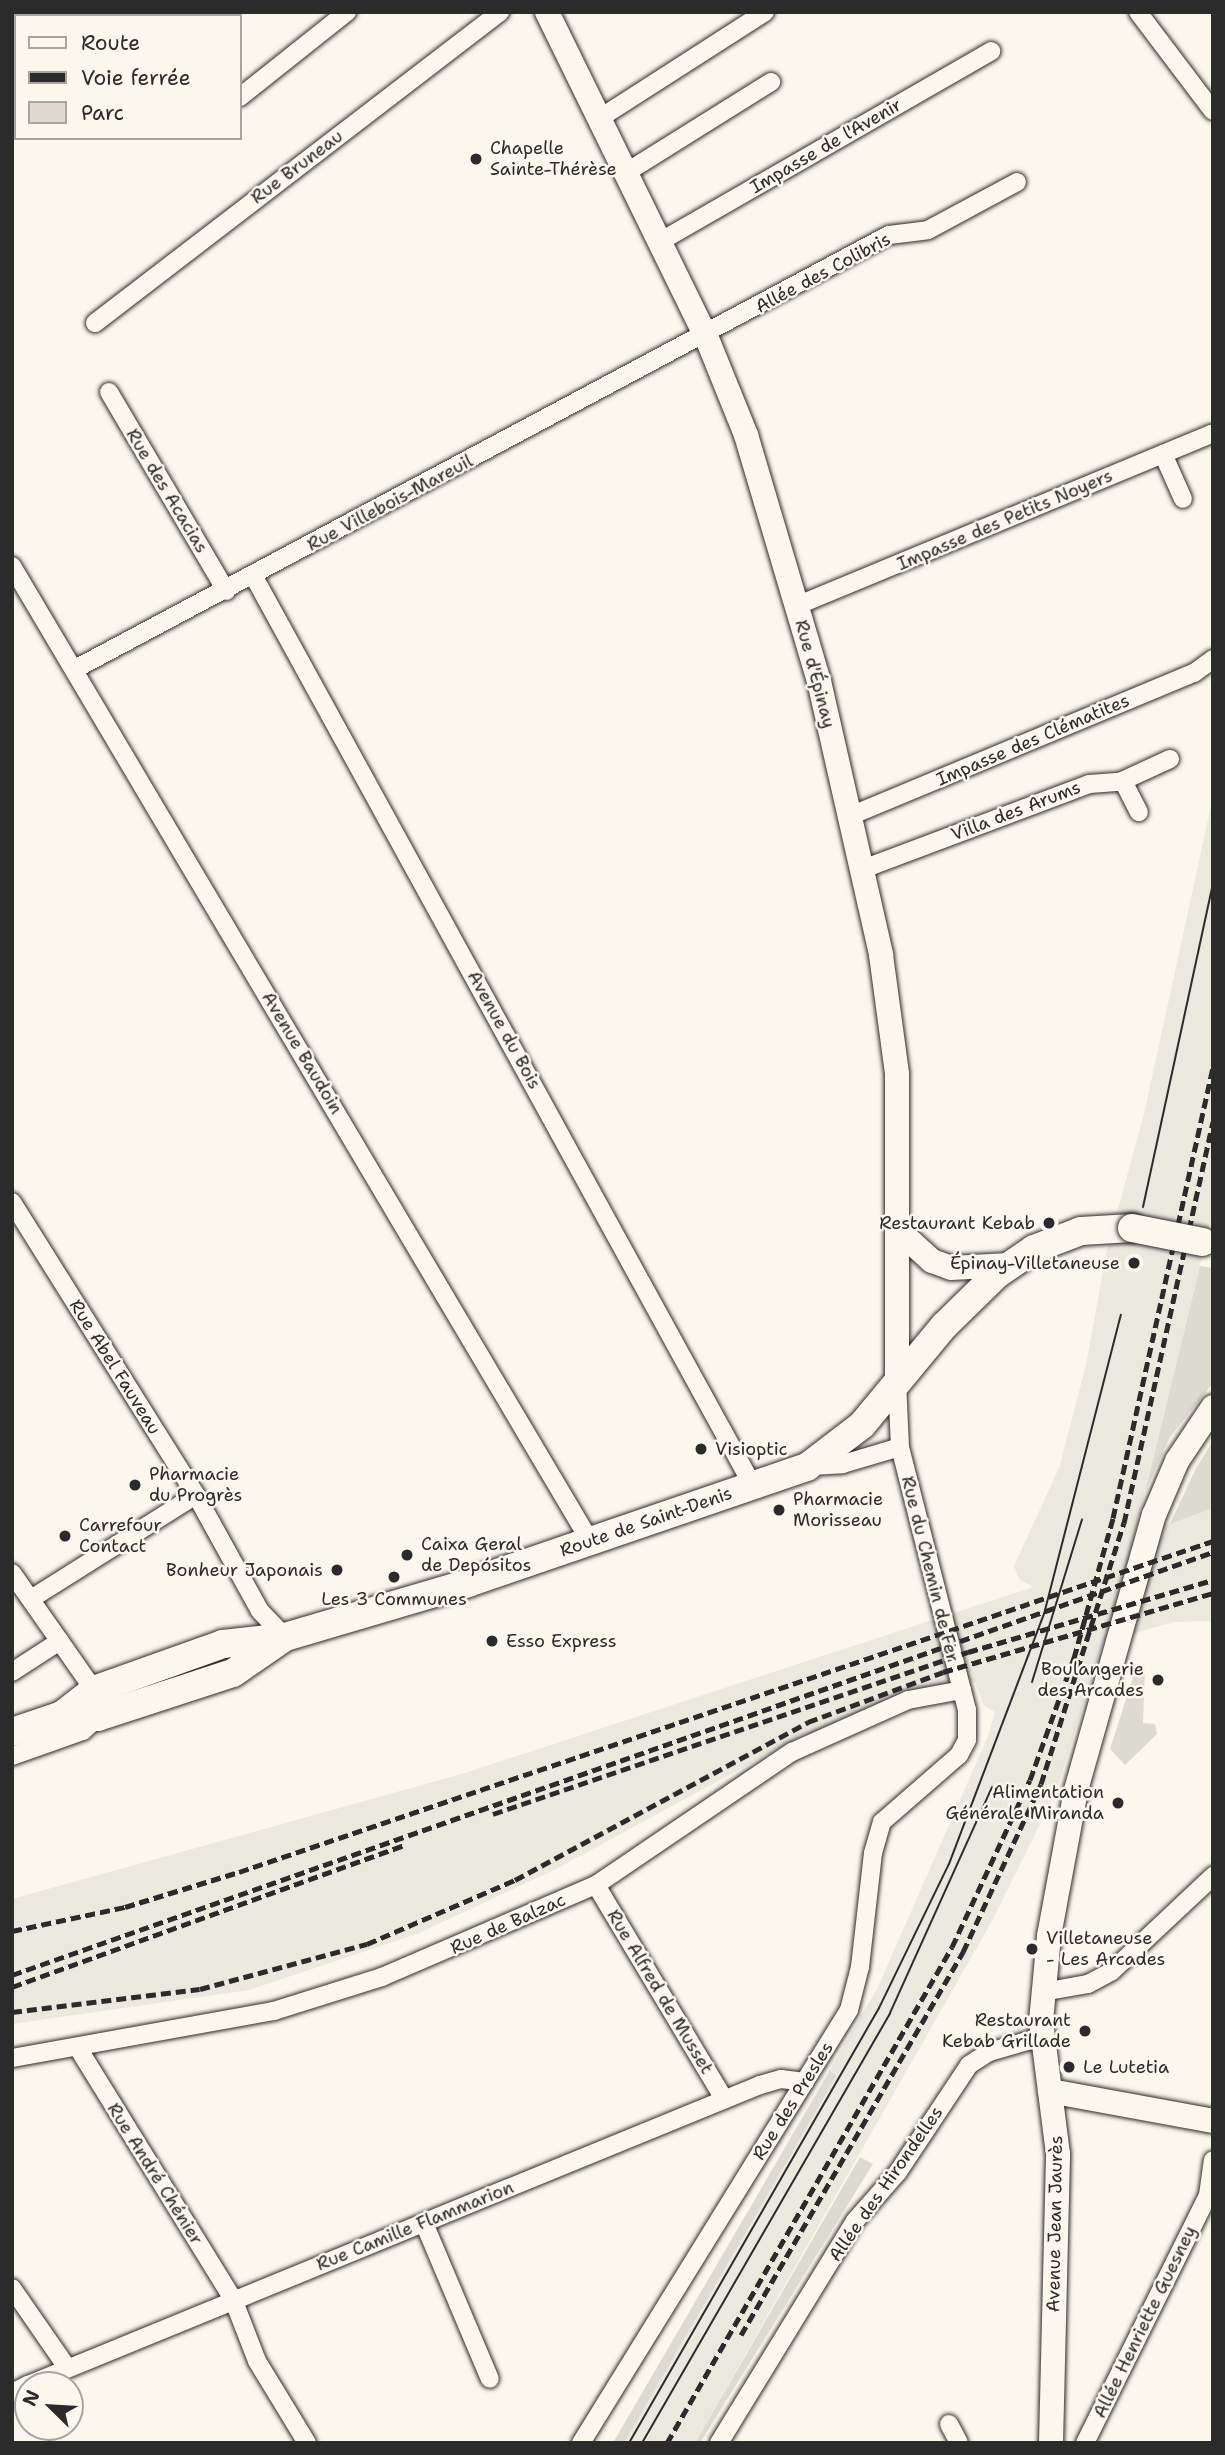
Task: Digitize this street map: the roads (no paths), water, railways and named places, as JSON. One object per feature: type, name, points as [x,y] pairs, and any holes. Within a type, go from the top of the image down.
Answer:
[{"type":"main road","name":"Rue d'Épinay","points":[[548,12],[706,336],[746,435],[796,606],[850,816],[863,869],[897,1074],[900,1232],[897,1380]]},
{"type":"main road","name":"Route de Saint-Denis","points":[[12,1732],[96,1703],[223,1644],[285,1637],[590,1541],[807,1467],[862,1425],[897,1380],[974,1294],[1010,1265],[1081,1231],[1132,1228],[1208,1243]]},
{"type":"main road","points":[[900,1232],[932,1261],[951,1268],[1010,1265]]},
{"type":"main road","name":"Avenue Jean Jaurès","points":[[1051,2443],[1058,2154],[1041,2036],[1043,1992],[1076,1790],[1154,1515],[1177,1461],[1213,1407]]},
{"type":"main road","points":[[1050,2091],[1213,2121]]},
{"type":"street","points":[[242,95],[347,12]]},
{"type":"street","name":"Rue Bruneau","points":[[95,323],[500,12]]},
{"type":"street","points":[[600,118],[765,12]]},
{"type":"street","points":[[1138,12],[1213,120]]},
{"type":"street","name":"Impasse de l'Avenir","points":[[661,241],[991,51]]},
{"type":"street","points":[[627,172],[772,82]]},
{"type":"street","points":[[1198,97],[1213,111]]},
{"type":"street","name":"Allée des Colibris","points":[[706,336],[890,235],[928,230],[1017,182]]},
{"type":"street","name":"Rue Villebois-Mareuil","points":[[75,669],[706,336]]},
{"type":"street","name":"Rue des Acacias","points":[[109,392],[226,591]]},
{"type":"street","name":"Impasse des Petits Noyers","points":[[796,606],[1213,433]]},
{"type":"street","points":[[1163,454],[1183,499]]},
{"type":"street","name":"Avenue Baudoin","points":[[12,566],[590,1541]]},
{"type":"street","name":"Avenue du Bois","points":[[253,575],[753,1486]]},
{"type":"street","name":"Impasse des Clématites","points":[[850,816],[1194,673],[1213,659]]},
{"type":"street","name":"Villa des Arums","points":[[863,869],[1089,784],[1123,781],[1170,758]]},
{"type":"street","points":[[1123,781],[1139,812]]},
{"type":"street","name":"Rue Abel Fauveau","points":[[12,1202],[196,1495],[260,1611],[285,1637]]},
{"type":"street","name":"Rue du Chemin de Fer","points":[[897,1380],[900,1447],[962,1690],[969,1731],[959,1755]]},
{"type":"street","name":"Route de Saint-Denis","points":[[807,1467],[843,1464],[900,1447]]},
{"type":"street","points":[[33,1597],[196,1495]]},
{"type":"street","points":[[12,1573],[33,1597],[96,1703]]},
{"type":"street","points":[[12,1672],[60,1641]]},
{"type":"street","name":"Rue de Balzac","points":[[12,2058],[78,2048],[286,2007],[394,1972],[596,1885],[792,1752],[908,1700],[962,1690]]},
{"type":"street","name":"Route de Saint-Denis","points":[[12,1756],[83,1731],[96,1703]]},
{"type":"street","name":"Rue des Presles","points":[[581,2443],[805,2082],[857,1989],[873,1853],[882,1822],[959,1755]]},
{"type":"street","points":[[1043,1992],[1088,1984],[1112,1971],[1213,1876]]},
{"type":"street","name":"Rue Alfred de Musset","points":[[596,1885],[724,2099]]},
{"type":"street","name":"Allée des Hirondelles","points":[[719,2443],[855,2221],[898,2172],[969,2066],[989,2052],[1041,2036]]},
{"type":"street","name":"Rue André Chénier","points":[[78,2048],[233,2299],[257,2361],[307,2443]]},
{"type":"street","name":"Rue Camille Flammarion","points":[[56,2371],[724,2099],[781,2079],[805,2082]]},
{"type":"street","name":"Allée Henriette Guesney","points":[[1085,2443],[1210,2196],[1213,2160]]},
{"type":"street","points":[[424,2223],[491,2379]]},
{"type":"street","points":[[12,2288],[66,2366]]},
{"type":"street","points":[[949,2424],[959,2443]]},
{"type":"tram line","points":[[1143,1207],[1213,884]]},
{"type":"tram line","points":[[629,2443],[879,2008],[949,1864],[1044,1614],[1121,1315]]},
{"type":"tram line","points":[[1032,1682],[1082,1519]]},
{"type":"tram line","points":[[642,2443],[890,2013],[992,1787]]},
{"type":"railway","points":[[667,2443],[952,1947],[1030,1780],[1074,1658],[1113,1518],[1213,1067]]},
{"type":"railway","points":[[741,2335],[963,1952],[1041,1784],[1124,1523],[1213,1122]]},
{"type":"railway","points":[[12,1931],[125,1907],[239,1872],[1213,1541]]},
{"type":"railway","points":[[12,1975],[1213,1552]]},
{"type":"railway","points":[[493,1814],[968,1652],[1213,1580]]},
{"type":"railway","points":[[12,2012],[200,1989],[367,1944],[515,1880],[808,1722],[943,1672],[1213,1593]]},
{"type":"railway","points":[[12,1987],[404,1845]]},
{"type":"place","name":"Chapelle Sainte-Thérèse","points":[[476,159]]},
{"type":"place","name":"Restaurant Kebab","points":[[1049,1223]]},
{"type":"place","name":"Épinay-Villetaneuse","points":[[1134,1263]]},
{"type":"place","name":"Visioptic","points":[[701,1449]]},
{"type":"place","name":"Pharmacie du Progrès","points":[[135,1485]]},
{"type":"place","name":"Pharmacie Morisseau","points":[[779,1510]]},
{"type":"place","name":"Carrefour Contact","points":[[65,1536]]},
{"type":"place","name":"Caixa Geral de Depósitos","points":[[407,1555]]},
{"type":"place","name":"Bonheur Japonais","points":[[337,1570]]},
{"type":"place","name":"Les 3 Communes","points":[[394,1577]]},
{"type":"place","name":"Esso Express","points":[[492,1641]]},
{"type":"place","name":"Boulangerie des Arcades","points":[[1158,1680]]},
{"type":"place","name":"Alimentation Générale Miranda","points":[[1118,1803]]},
{"type":"place","name":"Villetaneuse - Les Arcades","points":[[1032,1949]]},
{"type":"place","name":"Restaurant Kebab Grillade","points":[[1085,2031]]},
{"type":"place","name":"Le Lutetia","points":[[1069,2067]]}]
